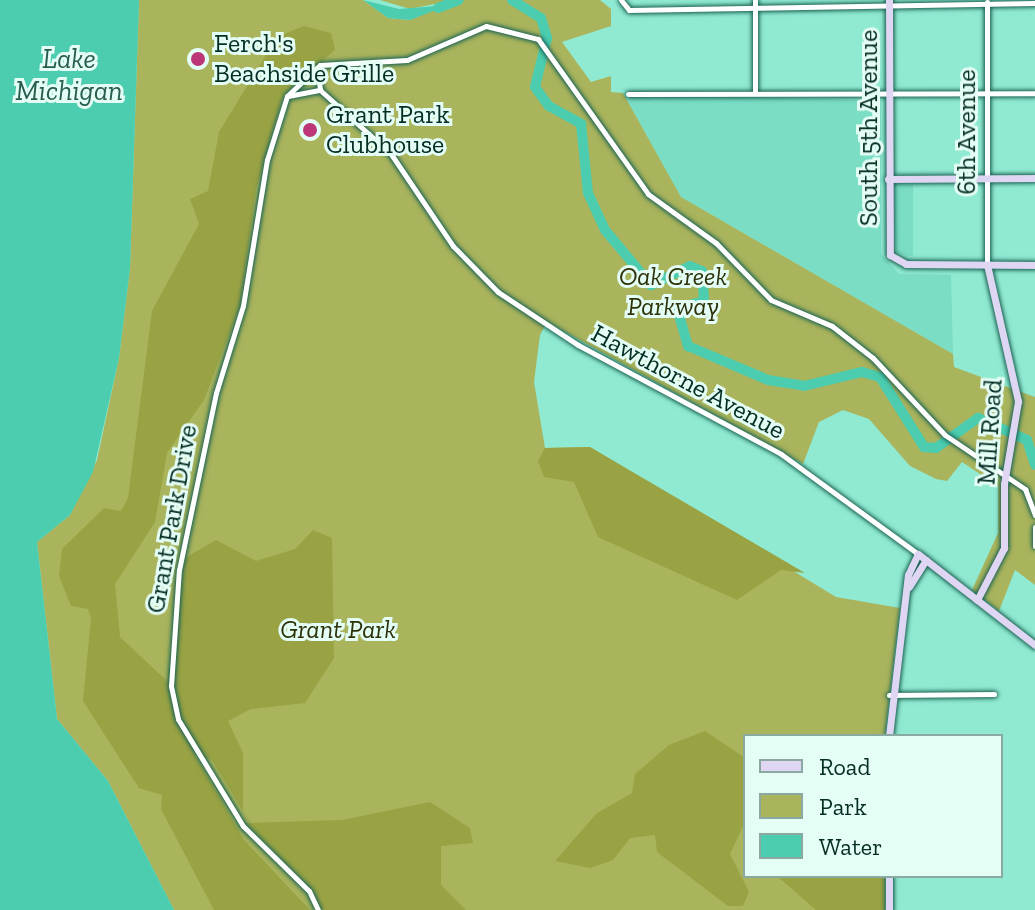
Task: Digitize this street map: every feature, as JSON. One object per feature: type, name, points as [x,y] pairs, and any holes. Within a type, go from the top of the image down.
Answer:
[{"type":"street","points":[[621,0],[622,8],[889,2],[1035,3]]},
{"type":"street","name":"South 5th Avenue","points":[[889,2],[890,255],[906,264],[987,265]]},
{"type":"street","name":"6th Avenue","points":[[987,2],[987,265]]},
{"type":"street","points":[[755,4],[755,93]]},
{"type":"street","points":[[287,96],[317,67],[342,59],[407,60],[486,26],[538,39],[551,51],[648,194],[716,243],[771,300],[832,326],[891,375],[940,431],[1027,491],[1035,515]]},
{"type":"street","points":[[287,96],[320,90],[317,67]]},
{"type":"street","name":"Hawthorne Avenue","points":[[320,90],[391,154],[453,246],[498,292],[578,345],[781,454],[926,560],[1035,645]]},
{"type":"street","points":[[628,94],[1035,93]]},
{"type":"street","name":"Grant Park Drive","points":[[287,96],[194,495],[174,610],[171,686],[178,719],[243,826],[309,891],[318,910]]},
{"type":"street","points":[[888,179],[1035,178]]},
{"type":"street","points":[[987,265],[1035,265]]},
{"type":"street","name":"Mill Road","points":[[977,600],[1004,548],[1005,478],[1013,428],[1014,360],[991,303],[987,265]]},
{"type":"street","points":[[1035,527],[1035,546]]},
{"type":"street","points":[[889,734],[889,695],[906,597],[918,554]]},
{"type":"street","points":[[906,597],[926,560]]},
{"type":"street","points":[[889,695],[994,694]]},
{"type":"street","points":[[889,878],[889,910]]},
{"type":"shaded area","points":[[304,26],[331,33],[335,50],[283,95],[256,189],[240,305],[204,400],[167,453],[155,522],[115,584],[120,637],[167,681],[185,558],[216,540],[256,561],[295,549],[313,530],[332,538],[334,658],[305,703],[251,709],[228,721],[243,753],[243,811],[212,760],[193,752],[244,840],[310,910],[214,910],[161,809],[162,795],[139,788],[83,701],[91,618],[88,609],[71,606],[59,576],[62,549],[104,508],[121,511],[128,498],[152,311],[199,224],[190,199],[208,191],[219,132],[277,37]]},
{"type":"shaded area","points":[[623,93],[881,101],[881,254],[899,274],[951,275],[953,354],[681,197]]},
{"type":"shaded area","points":[[894,184],[913,185],[913,257],[896,252]]},
{"type":"shaded area","points":[[590,447],[805,573],[781,570],[737,600],[598,537],[574,482],[544,477],[538,461],[545,448]]},
{"type":"shaded area","points":[[705,731],[743,757],[743,826],[730,854],[749,892],[743,906],[728,906],[657,852],[655,835],[630,838],[613,860],[590,868],[555,861],[597,813],[632,793],[635,774],[669,745]]},
{"type":"shaded area","points":[[430,802],[470,828],[473,843],[441,846],[441,885],[466,910],[322,910],[306,883],[245,823],[342,820]]},
{"type":"shaded area","points":[[779,878],[885,878],[885,910],[816,910]]},
{"type":"green space","name":"Grant Park","points":[[139,0],[363,0],[388,18],[410,20],[449,1],[410,9],[380,0],[600,0],[611,9],[611,26],[562,42],[591,82],[611,76],[611,92],[623,93],[681,197],[953,354],[954,367],[1035,397],[1035,585],[1015,570],[999,611],[972,590],[998,533],[998,486],[962,462],[947,481],[936,479],[910,466],[869,419],[843,410],[819,422],[803,464],[547,322],[540,335],[534,382],[545,448],[590,447],[836,597],[900,608],[885,734],[743,734],[743,878],[885,878],[885,910],[174,910],[108,781],[57,719],[37,542],[70,515],[97,460],[119,358],[130,268]]},
{"type":"water","name":"Lake Michigan","points":[[0,0],[139,0],[130,268],[119,358],[93,472],[70,515],[37,542],[57,719],[108,781],[174,910],[0,910]]},
{"type":"water","points":[[363,0],[399,9],[449,5],[410,20],[388,18]]},
{"type":"waterway","points":[[438,8],[459,0]]},
{"type":"waterway","points":[[512,0],[541,18],[547,38],[535,87],[549,106],[581,124],[588,193],[605,230],[651,285],[690,266],[702,271],[704,301],[677,308],[688,346],[768,380],[804,386],[862,372],[880,377],[924,447],[936,448],[978,418],[1027,440],[1035,465]]},
{"type":"place","name":"Ferch's Beachside Grille","points":[[198,59]]},
{"type":"place","name":"Grant Park Clubhouse","points":[[310,130]]},
{"type":"park label","name":"Oak Creek Parkway","points":[[673,292]]}]
